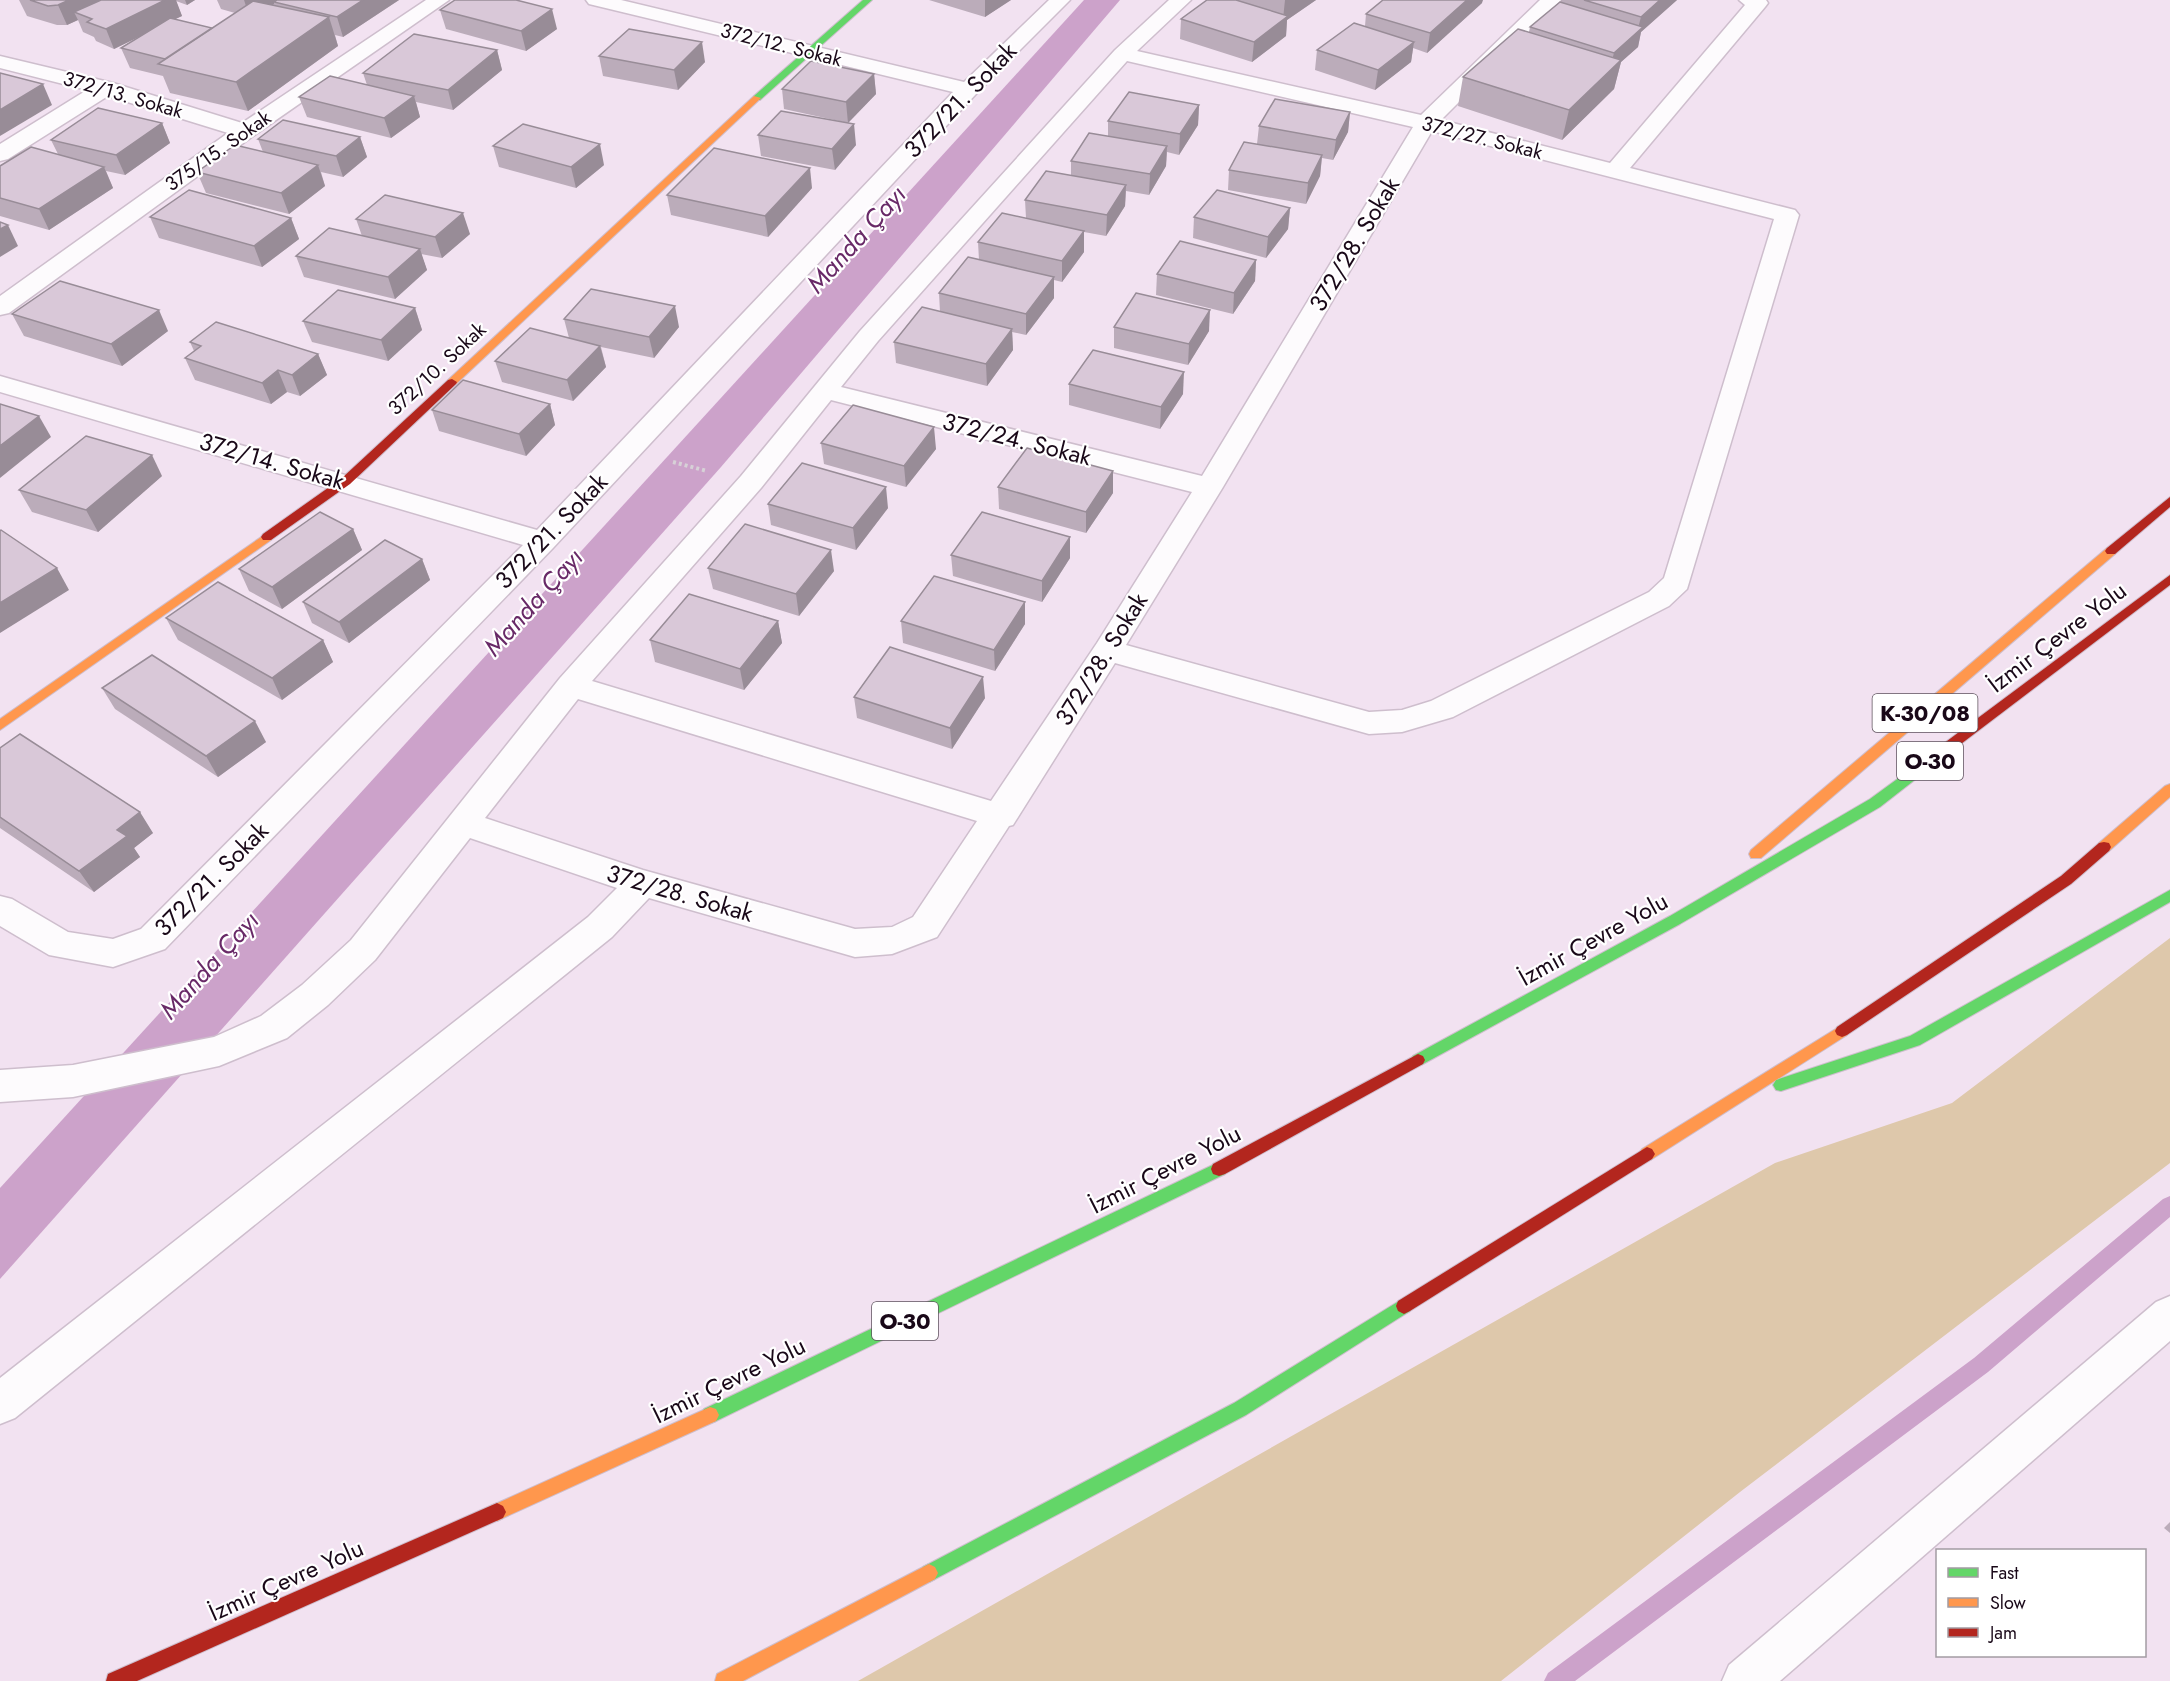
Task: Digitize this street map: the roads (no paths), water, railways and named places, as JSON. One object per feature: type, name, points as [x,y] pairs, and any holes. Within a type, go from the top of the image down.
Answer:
[{"type":"main road","name":"372/10. Sokak","points":[[0,725],[346,481],[807,52],[868,0]]},
{"type":"main road","name":"K-30/08","points":[[1675,920],[1843,783],[2064,589],[2170,501]]},
{"type":"main road","name":"İzmir Çevre Yolu","points":[[115,1681],[628,1454],[1211,1173],[1675,920],[1875,803],[2170,579]]},
{"type":"main road","points":[[724,1681],[1240,1408],[1736,1100],[1888,1002],[2066,880],[2170,789]]},
{"type":"main road","points":[[1736,1100],[1915,1041],[2170,896]]},
{"type":"street","name":"375/15. Sokak","points":[[0,308],[246,131],[439,0]]},
{"type":"street","name":"372/12. Sokak","points":[[596,0],[968,89]]},
{"type":"street","name":"372/21. Sokak","points":[[0,909],[61,945],[113,953],[153,939],[543,541],[968,89],[1060,0]]},
{"type":"street","points":[[0,1086],[73,1081],[219,1051],[274,1027],[315,995],[363,950],[465,824],[571,686],[751,482],[869,336],[1122,54],[1181,0]]},
{"type":"street","name":"372/28. Sokak","points":[[465,824],[642,883],[855,943],[879,945],[906,937],[925,927],[1001,816],[1108,650],[1209,487],[1426,123],[1551,0]]},
{"type":"street","points":[[1615,172],[1758,3],[1749,0]]},
{"type":"street","name":"372/27. Sokak","points":[[1108,650],[1369,723],[1402,721],[1442,709],[1659,599],[1677,582],[1787,215],[1426,123],[1122,54]]},
{"type":"street","name":"372/13. Sokak","points":[[0,62],[105,88],[246,131]]},
{"type":"street","points":[[0,154],[105,88]]},
{"type":"street","name":"372/14. Sokak","points":[[0,384],[346,481],[543,541]]},
{"type":"street","name":"372/24. Sokak","points":[[825,391],[1209,487]]},
{"type":"street","points":[[571,686],[1001,816]]},
{"type":"street","points":[[0,1404],[600,927],[642,883]]},
{"type":"street","points":[[1745,1681],[2170,1315]]},
{"type":"water","name":"Manda Çayı","points":[[1084,0],[1120,0],[721,467],[0,1279],[0,1188]]},
{"type":"waterway","points":[[1556,1681],[1981,1365],[2170,1205]]}]
